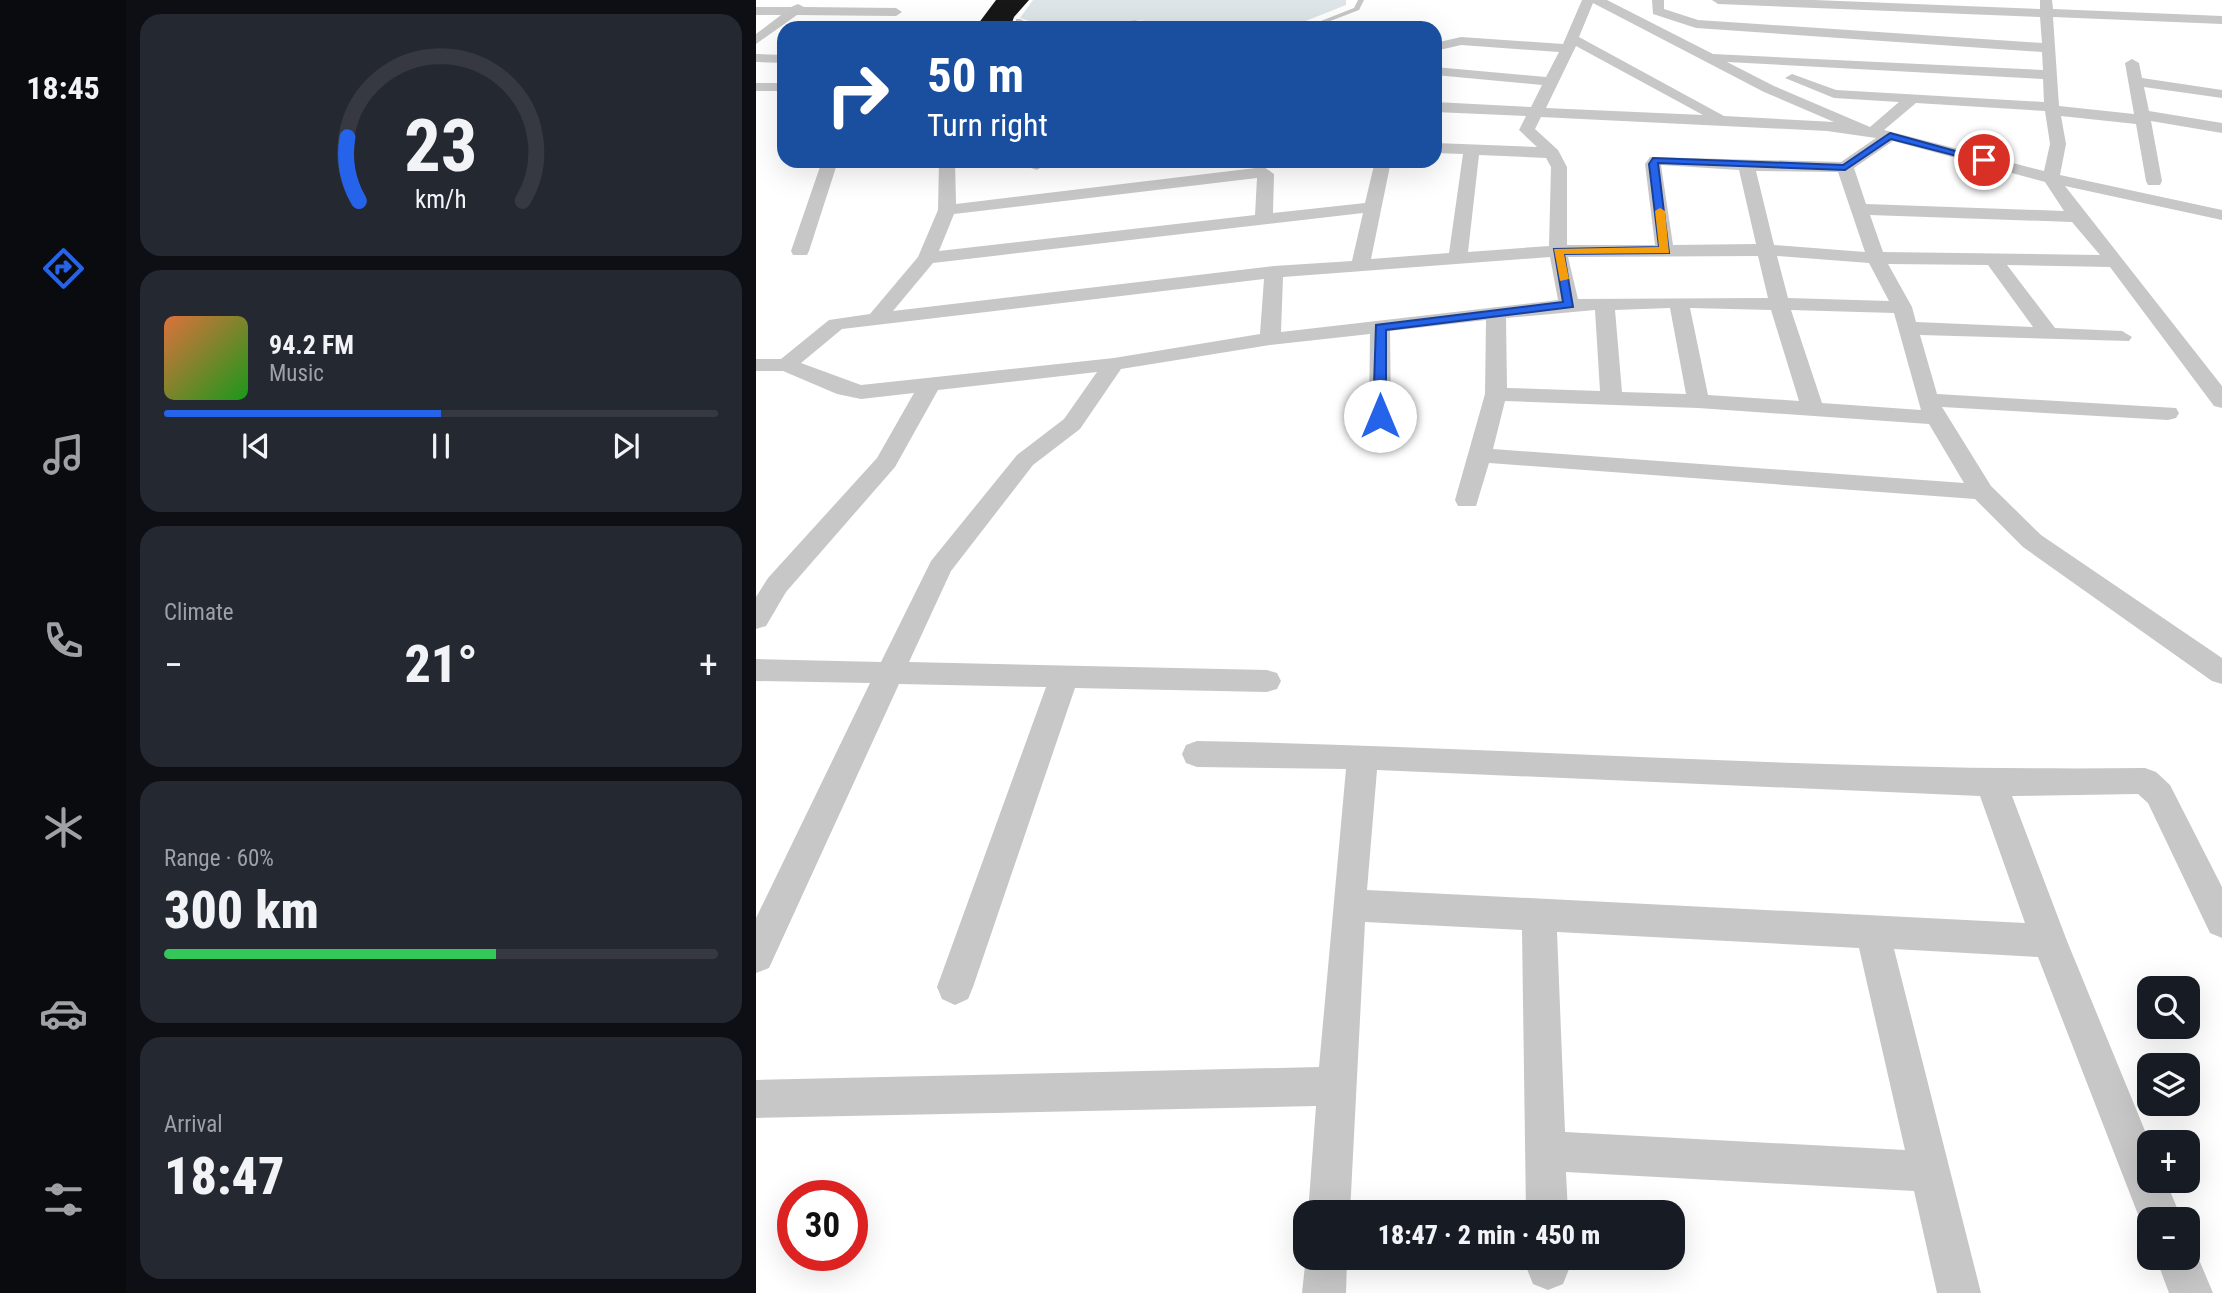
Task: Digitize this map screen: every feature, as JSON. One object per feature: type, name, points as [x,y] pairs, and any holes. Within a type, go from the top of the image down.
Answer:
[{"type":"street","points":[[780,21],[809,0]]},
{"type":"street","points":[[1569,305],[1558,251],[1560,171],[1552,153],[1527,130],[1538,114],[1588,0]]},
{"type":"street","points":[[1597,0],[1715,56],[1776,92],[1880,130],[2051,177],[2222,215]]},
{"type":"street","points":[[1658,0],[1658,11],[1696,24],[2048,48]]},
{"type":"street","points":[[1720,0],[2045,8],[2222,20]]},
{"type":"street","points":[[2116,0],[2126,15]]},
{"type":"street","points":[[2188,0],[2206,19]]},
{"type":"street","points":[[884,21],[908,3]]},
{"type":"street","points":[[2045,8],[2052,109],[2058,144],[2051,177],[2077,217],[2115,261],[2222,401]]},
{"type":"street","points":[[756,12],[896,12]]},
{"type":"street","points":[[759,36],[777,23]]},
{"type":"street","points":[[759,36],[777,35]]},
{"type":"street","points":[[1442,45],[1461,41],[1570,43],[1723,120]]},
{"type":"street","points":[[1715,56],[2050,75]]},
{"type":"street","points":[[756,58],[777,59]]},
{"type":"street","points":[[1743,58],[1822,92],[2052,109],[2222,128]]},
{"type":"street","points":[[2132,63],[2154,181]]},
{"type":"street","points":[[1442,72],[1553,82]]},
{"type":"street","points":[[2136,81],[2222,94]]},
{"type":"street","points":[[756,87],[777,88]]},
{"type":"street","points":[[1665,251],[1654,161],[1746,166],[1845,167],[1912,99]]},
{"type":"street","points":[[1442,107],[1880,130]]},
{"type":"street","points":[[1442,149],[1471,152],[1552,153]]},
{"type":"street","points":[[1458,258],[1471,152]]},
{"type":"street","points":[[1746,166],[1779,304],[1812,408]]},
{"type":"street","points":[[1845,167],[1876,258],[1905,317],[1932,409],[1982,492],[2032,541],[2222,673]]},
{"type":"street","points":[[800,251],[828,168]]},
{"type":"street","points":[[876,319],[927,258],[947,209],[947,168]]},
{"type":"street","points":[[947,209],[1238,168],[1266,174],[1264,217]]},
{"type":"street","points":[[1360,265],[1381,168]]},
{"type":"street","points":[[927,258],[1373,206]]},
{"type":"street","points":[[1859,209],[2077,217]]},
{"type":"street","points":[[786,365],[836,324],[1274,272],[1360,265],[1558,251],[1765,250],[1876,258],[2115,261]]},
{"type":"street","points":[[1992,258],[2049,334]]},
{"type":"street","points":[[1270,340],[1274,272]]},
{"type":"street","points":[[1679,302],[1698,401]]},
{"type":"street","points":[[1605,303],[1611,398]]},
{"type":"street","points":[[756,365],[786,365],[852,391],[1115,364],[1270,340],[1605,303],[1779,304],[2049,334],[2122,337]]},
{"type":"street","points":[[1467,500],[1496,394],[1496,314]]},
{"type":"street","points":[[1380,327],[1380,416]]},
{"type":"street","points":[[756,956],[888,671],[945,560],[1025,460],[1072,424],[1115,364]]},
{"type":"street","points":[[756,619],[777,584],[887,462],[930,384]]},
{"type":"street","points":[[1496,394],[1812,408],[2168,413]]},
{"type":"street","points":[[1479,455],[1982,492]]},
{"type":"street","points":[[756,670],[1267,681]]},
{"type":"street","points":[[955,987],[1064,677]]},
{"type":"street","points":[[1197,754],[1363,757],[1991,783],[2132,780],[2153,785],[2222,922]]},
{"type":"street","points":[[1330,1200],[1349,905],[1363,757]]},
{"type":"street","points":[[1991,783],[2049,942],[2156,1207]]},
{"type":"street","points":[[1349,905],[2049,942]]},
{"type":"street","points":[[1539,915],[1547,1200]]},
{"type":"street","points":[[1873,934],[1959,1293]]},
{"type":"street","points":[[756,1099],[1337,1086]]},
{"type":"street","points":[[1545,1151],[1930,1172]]},
{"type":"street","points":[[1324,1293],[1325,1270]]},
{"type":"street","points":[[2182,1270],[2191,1293]]},
{"type":"lane","points":[[1325,21],[1357,9],[1361,0]]},
{"type":"shaded area","points":[[1033,0],[1346,0],[1346,5],[1306,21],[1031,21],[1020,18]]},
{"type":"building","points":[[996,0],[1029,0],[1013,21],[980,21]]},
{"type":"slow traffic","points":[[1564,279],[1558,251],[1665,251],[1660,211]]},
{"type":"route","points":[[1380,416],[1380,327],[1569,305],[1558,251],[1665,251],[1653,164],[1656,160],[1746,166],[1845,167],[1890,136],[1984,160]]}]
